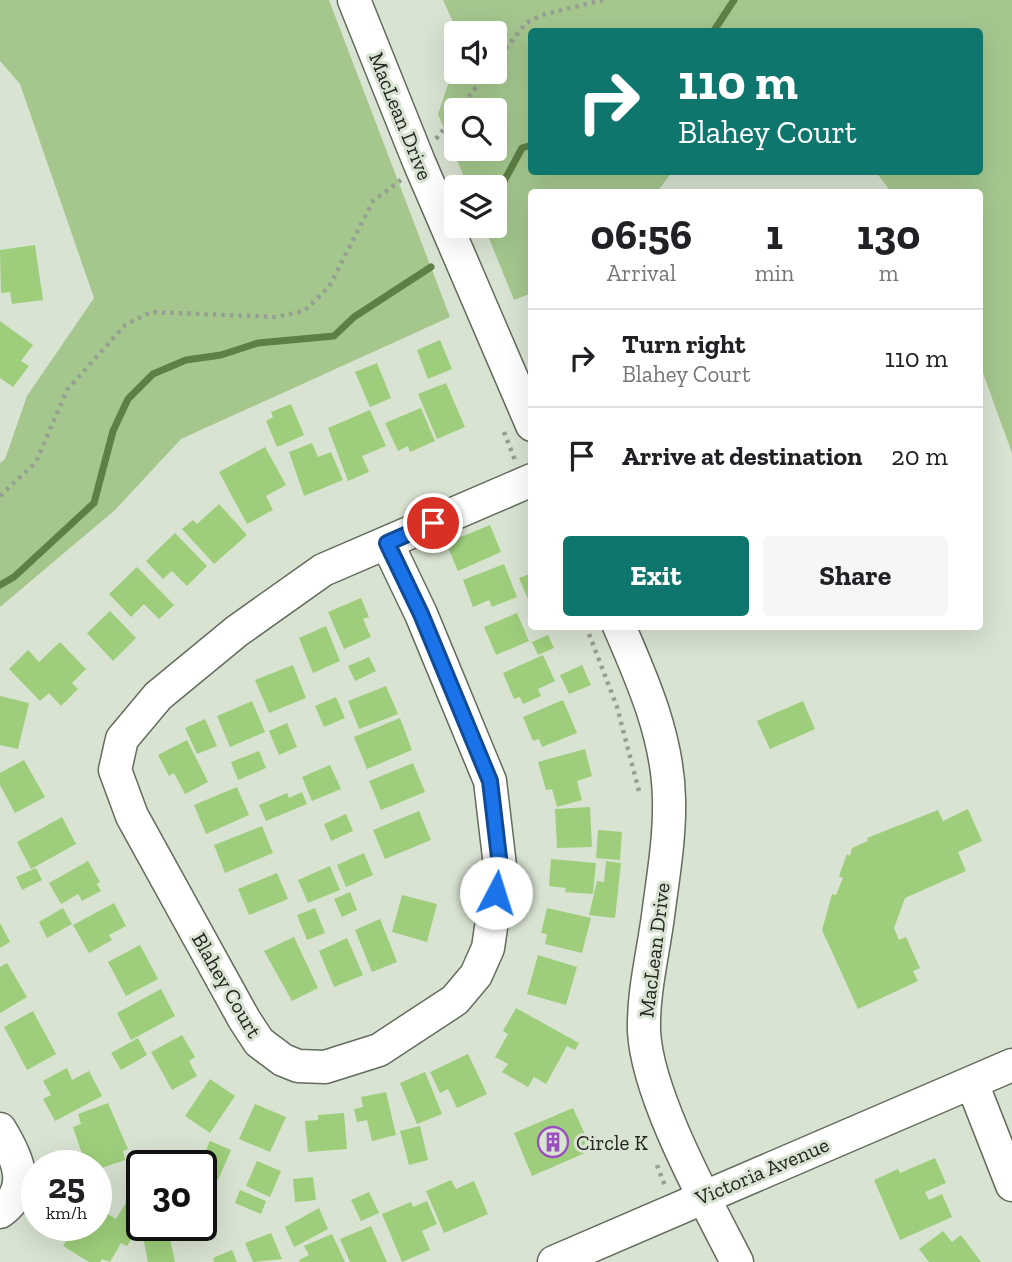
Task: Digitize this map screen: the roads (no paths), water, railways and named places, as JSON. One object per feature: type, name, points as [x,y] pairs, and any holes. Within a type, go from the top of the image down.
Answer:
[{"type":"street","name":"MacLean Drive","points":[[354,0],[419,162],[528,416]]},
{"type":"street","name":"Blahey Court","points":[[387,543],[421,614],[490,781],[500,866],[488,948],[475,975],[455,1000],[379,1050],[326,1067],[298,1066],[259,1042],[132,816],[115,770],[122,739],[159,696],[237,631],[323,570],[528,482]]},
{"type":"street","name":"MacLean Drive","points":[[622,630],[645,686],[660,736],[669,799],[658,918],[645,992],[644,1034],[652,1076],[703,1195],[737,1262]]},
{"type":"street","name":"Victoria Avenue","points":[[554,1262],[703,1195],[1012,1065]]},
{"type":"street","points":[[972,1083],[1012,1185]]},
{"type":"street","points":[[0,1129],[17,1158],[21,1176],[16,1193],[0,1212]]},
{"type":"waterway","points":[[716,28],[734,0]]},
{"type":"waterway","points":[[507,176],[522,148],[528,146]]},
{"type":"waterway","points":[[0,585],[14,577],[94,503],[113,431],[128,399],[153,374],[186,360],[221,355],[258,343],[334,336],[354,317],[431,267]]},
{"type":"place","name":"Circle K","points":[[553,1142]]}]
